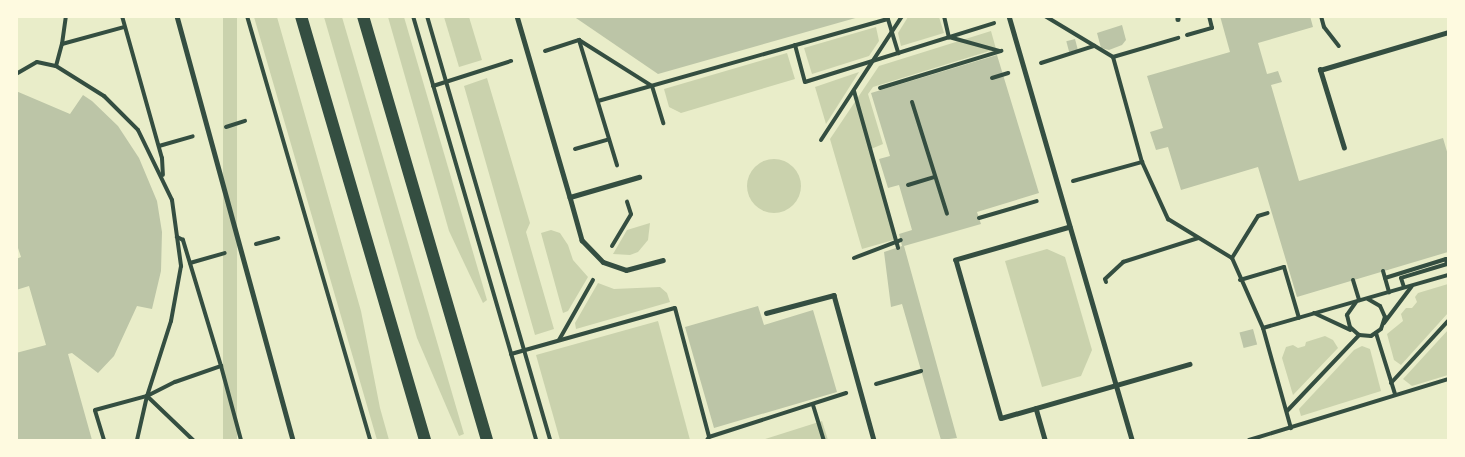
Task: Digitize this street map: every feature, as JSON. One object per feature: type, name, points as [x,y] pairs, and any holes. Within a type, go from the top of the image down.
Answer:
[{"type":"main road","points":[[301,16],[425,441]]},
{"type":"main road","points":[[363,16],[487,441]]},
{"type":"lane","points":[[177,16],[293,441]]},
{"type":"lane","points":[[517,16],[582,240],[603,262],[626,270],[663,260]]},
{"type":"lane","points":[[1006,18],[1024,68],[1132,441]]},
{"type":"lane","points":[[1344,148],[1320,70],[1449,32]]},
{"type":"lane","points":[[570,197],[639,177]]},
{"type":"lane","points":[[1070,227],[956,260],[1001,418],[1190,364]]},
{"type":"lane","points":[[766,314],[834,295],[874,441]]},
{"type":"lane","points":[[1036,408],[1045,441]]},
{"type":"path","points":[[56,66],[66,16]]},
{"type":"path","points":[[122,16],[162,158],[163,178]]},
{"type":"path","points":[[247,16],[370,441]]},
{"type":"path","points":[[413,16],[536,441]]},
{"type":"path","points":[[427,16],[550,441]]},
{"type":"path","points":[[821,140],[902,16]]},
{"type":"path","points":[[944,16],[949,37]]},
{"type":"path","points":[[1045,16],[1113,57],[1142,162],[1168,219],[1232,258],[1263,328],[1291,428]]},
{"type":"path","points":[[1113,57],[1212,28],[1209,16]]},
{"type":"path","points":[[1321,16],[1324,27],[1350,61]]},
{"type":"path","points":[[598,101],[888,18],[898,53]]},
{"type":"path","points":[[795,45],[805,82],[1006,18]]},
{"type":"path","points":[[1178,18],[1183,36]]},
{"type":"path","points":[[62,44],[124,27]]},
{"type":"path","points":[[880,88],[1001,51],[949,37]]},
{"type":"path","points":[[579,40],[617,166]]},
{"type":"path","points":[[541,52],[579,40],[652,86],[663,123]]},
{"type":"path","points":[[992,78],[1095,46]]},
{"type":"path","points":[[433,86],[511,61]]},
{"type":"path","points":[[16,74],[37,62],[56,66],[104,96],[138,130],[172,200],[181,267],[171,321],[147,396],[136,441]]},
{"type":"path","points":[[854,91],[898,241],[898,248]]},
{"type":"path","points":[[912,102],[946,214]]},
{"type":"path","points":[[575,149],[609,139]]},
{"type":"path","points":[[1058,185],[1142,162]]},
{"type":"path","points":[[908,184],[935,177]]},
{"type":"path","points":[[978,218],[1037,201]]},
{"type":"path","points":[[609,252],[631,213],[627,202]]},
{"type":"path","points":[[1232,258],[1258,216],[1268,213]]},
{"type":"path","points":[[177,237],[183,240],[241,441]]},
{"type":"path","points":[[1108,290],[1105,279],[1123,262],[1199,238]]},
{"type":"path","points":[[854,258],[898,241]]},
{"type":"path","points":[[1385,278],[1446,259],[1448,264],[1401,278],[1404,287]]},
{"type":"path","points":[[1240,280],[1284,267],[1299,318]]},
{"type":"path","points":[[1383,271],[1389,292]]},
{"type":"path","points":[[1263,328],[1449,275]]},
{"type":"path","points":[[559,340],[593,280]]},
{"type":"path","points":[[1353,280],[1361,300]]},
{"type":"path","points":[[1314,313],[1359,335],[1376,333],[1413,285]]},
{"type":"path","points":[[1354,332],[1347,315],[1353,304],[1361,300],[1370,299],[1380,306],[1384,323]]},
{"type":"path","points":[[511,354],[675,308],[708,439],[810,405],[824,441]]},
{"type":"path","points":[[1391,383],[1449,321]]},
{"type":"path","points":[[1376,333],[1395,394]]},
{"type":"path","points":[[16,335],[16,340]]},
{"type":"path","points":[[1287,411],[1359,335]]},
{"type":"path","points":[[104,441],[95,410],[147,396],[175,382],[221,366]]},
{"type":"path","points":[[1249,441],[1449,379]]},
{"type":"path","points":[[147,396],[193,441]]},
{"type":"green space","points":[[223,17],[237,17],[237,440],[223,440]]},
{"type":"green space","points":[[254,17],[277,17],[361,311],[380,408],[389,440],[377,440]]},
{"type":"green space","points":[[324,17],[342,17],[464,434],[459,436],[417,338]]},
{"type":"green space","points":[[388,17],[404,17],[487,300],[483,303],[449,231]]},
{"type":"green space","points":[[444,17],[469,17],[482,60],[459,67]]},
{"type":"green space","points":[[908,17],[939,17],[944,33],[901,46],[898,33]]},
{"type":"green space","points":[[876,27],[879,41],[869,56],[812,74],[804,48]]},
{"type":"green space","points":[[991,31],[996,49],[873,87],[868,94],[883,144],[871,149],[897,239],[862,249],[830,139],[879,66]]},
{"type":"green space","points":[[787,53],[795,79],[681,113],[669,107],[664,89]]},
{"type":"green space","points":[[859,72],[826,124],[815,87]]},
{"type":"green space","points":[[487,78],[530,223],[526,232],[554,329],[535,335],[464,86]]},
{"type":"green space","points":[[774,159],[784,161],[793,167],[799,176],[801,186],[799,196],[793,205],[784,211],[774,213],[764,211],[755,205],[749,196],[747,186],[749,176],[755,167],[764,161]]},
{"type":"green space","points":[[650,223],[648,240],[638,252],[630,255],[613,254],[627,230]]},
{"type":"green space","points":[[551,230],[560,233],[568,245],[573,260],[588,277],[568,311],[563,313],[541,233]]},
{"type":"green space","points":[[1047,249],[1065,257],[1092,350],[1081,376],[1042,387],[1005,261]]},
{"type":"green space","points":[[598,283],[614,289],[660,287],[667,293],[670,302],[576,329],[575,323]]},
{"type":"green space","points":[[1448,284],[1448,313],[1401,365],[1394,360],[1387,334],[1403,321],[1401,314],[1417,302],[1415,297],[1418,293]]},
{"type":"green space","points":[[658,321],[690,440],[560,440],[536,355]]},
{"type":"green space","points":[[1448,330],[1448,375],[1412,386],[1403,379]]},
{"type":"green space","points":[[1325,336],[1333,340],[1338,348],[1293,395],[1282,358],[1286,347],[1293,345],[1298,348],[1305,346],[1306,342]]},
{"type":"green space","points":[[1362,346],[1370,349],[1381,391],[1301,416],[1299,409],[1354,350]]},
{"type":"green space","points":[[822,421],[828,440],[762,440]]},
{"type":"building","points":[[573,16],[859,16],[859,17],[658,74]]},
{"type":"building","points":[[1220,16],[1310,16],[1313,27],[1258,43],[1267,74],[1278,71],[1282,82],[1271,85],[1299,181],[1443,138],[1448,155],[1448,252],[1297,297],[1258,167],[1181,190],[1168,147],[1156,150],[1150,132],[1163,128],[1147,76],[1230,52]]},
{"type":"building","points":[[1122,25],[1126,40],[1122,45],[1109,50],[1101,48],[1097,33]]},
{"type":"building","points":[[1075,39],[1078,50],[1069,52],[1066,41]]},
{"type":"building","points":[[997,55],[1039,193],[977,212],[981,224],[904,246],[957,438],[941,440],[902,304],[891,307],[884,252],[902,246],[899,234],[912,230],[899,185],[888,188],[879,159],[890,156],[871,93]]},
{"type":"building","points":[[16,91],[70,114],[83,95],[92,101],[118,126],[139,158],[157,201],[162,232],[161,271],[152,309],[137,306],[114,356],[98,373],[72,353],[68,354],[92,440],[16,440],[16,353],[46,345],[29,286],[16,290],[16,259],[21,257],[16,242]]},
{"type":"building","points":[[758,306],[764,325],[813,310],[837,392],[714,428],[685,327]]},
{"type":"building","points":[[1253,329],[1257,344],[1244,348],[1239,333]]}]
